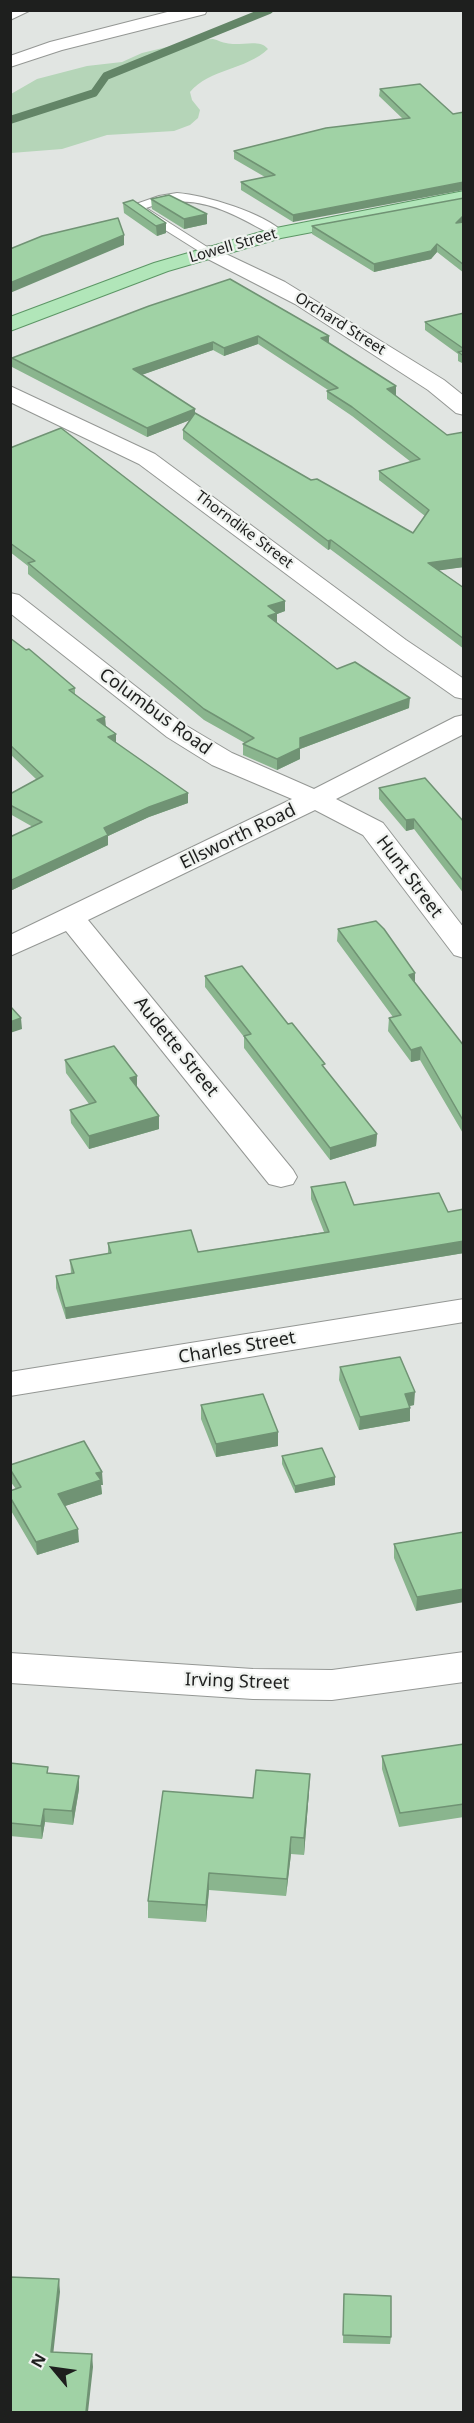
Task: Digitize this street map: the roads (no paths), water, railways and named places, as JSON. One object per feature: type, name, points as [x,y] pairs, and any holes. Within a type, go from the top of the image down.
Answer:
[{"type":"main road","name":"Lowell Street","points":[[10,325],[87,293],[209,252],[278,233],[464,197]]},
{"type":"street","points":[[10,62],[56,46],[200,10]]},
{"type":"street","name":"Orchard Street","points":[[209,252],[303,300],[436,385],[464,408]]},
{"type":"street","name":"Thorndike Street","points":[[10,393],[147,459],[397,645],[464,691]]},
{"type":"street","name":"Columbus Road","points":[[10,600],[176,731],[222,759],[315,799]]},
{"type":"street","name":"Ellsworth Road","points":[[10,947],[315,799],[464,723]]},
{"type":"street","name":"Hunt Street","points":[[315,799],[373,828],[464,948]]},
{"type":"street","name":"Audette Street","points":[[71,918],[281,1177]]},
{"type":"street","name":"Charles Street","points":[[10,1384],[464,1310]]},
{"type":"street","name":"Irving Street","points":[[10,1668],[253,1684],[332,1685],[464,1667]]},
{"type":"lane","points":[[10,16],[26,10]]},
{"type":"lane","points":[[209,252],[141,211],[140,206],[154,200],[178,197],[208,199],[278,233]]},
{"type":"waterway","points":[[10,120],[94,93],[106,76],[269,10]]}]
